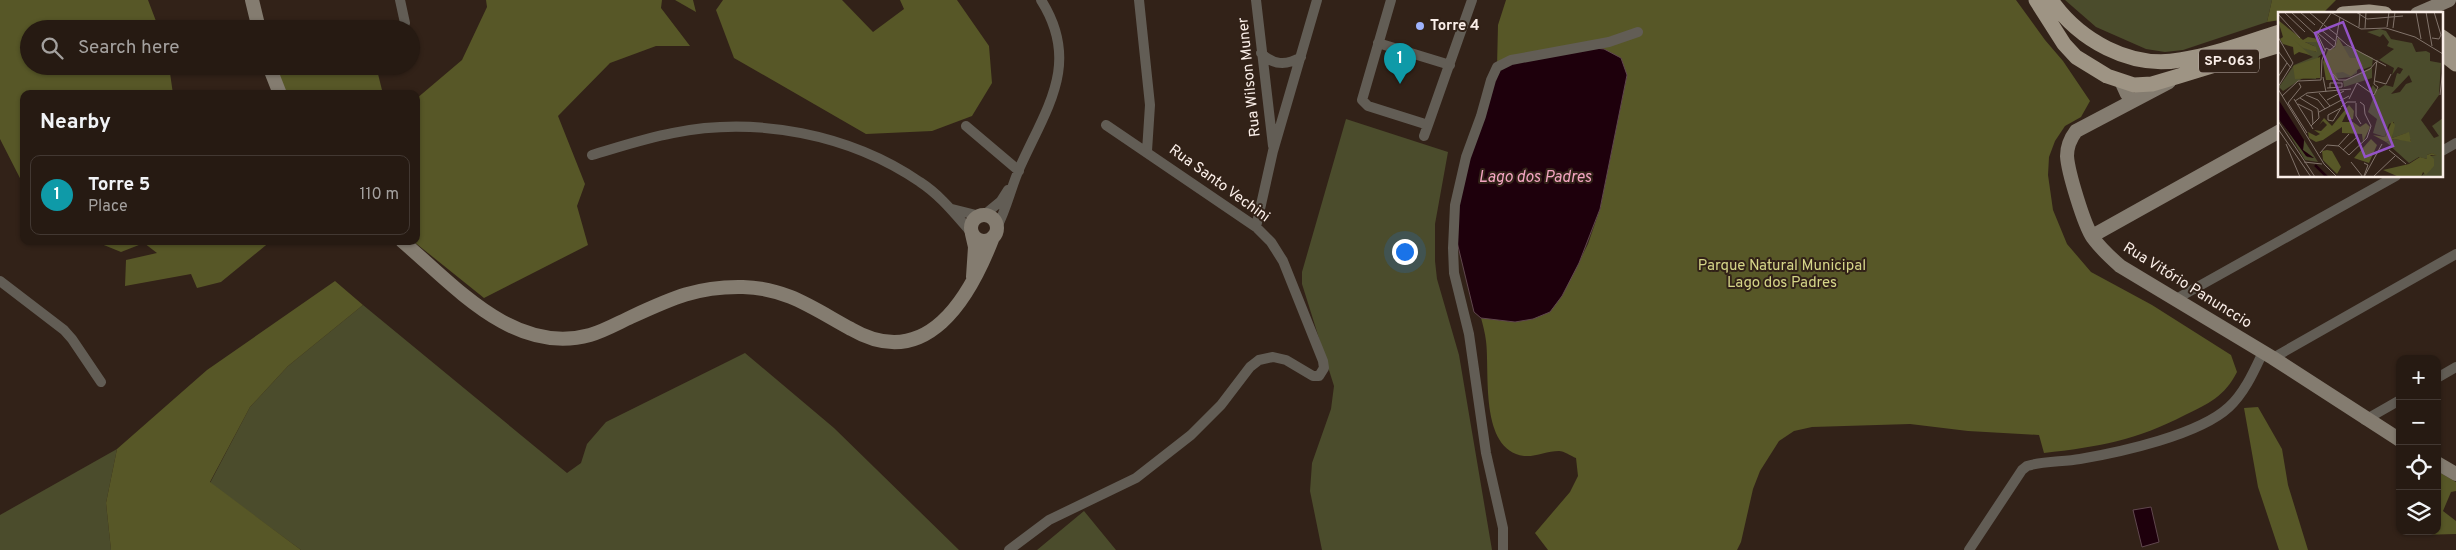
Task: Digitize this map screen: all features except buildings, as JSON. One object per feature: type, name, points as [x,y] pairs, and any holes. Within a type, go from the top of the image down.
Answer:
[{"type":"main road","points":[[2036,0],[2064,44],[2076,57],[2125,86]]},
{"type":"main road","name":"SP-063","points":[[2051,0],[2072,25],[2086,36],[2115,52],[2158,61],[2179,61],[2278,33]]},
{"type":"main road","points":[[2444,39],[2456,48]]},
{"type":"main road","name":"SP-063","points":[[2125,86],[2152,84],[2278,46]]},
{"type":"main road","points":[[2115,52],[2110,63],[2112,75],[2125,86]]},
{"type":"main road","points":[[2444,55],[2456,64]]},
{"type":"main road","points":[[2125,86],[2134,57]]},
{"type":"street","points":[[252,0],[257,20]]},
{"type":"street","points":[[400,0],[405,20]]},
{"type":"street","points":[[972,282],[975,247],[972,222],[1001,201],[1013,183],[1054,92],[1060,70],[1060,53],[1053,19],[1041,0]]},
{"type":"street","points":[[1140,0],[1150,105],[1147,151]]},
{"type":"street","name":"Rua Wilson Muner","points":[[1256,0],[1273,151]]},
{"type":"street","points":[[1256,227],[1273,151],[1317,0]]},
{"type":"street","points":[[1391,0],[1361,97],[1368,106],[1416,122],[1425,124],[1429,122]]},
{"type":"street","points":[[1424,136],[1472,0]]},
{"type":"street","points":[[2422,12],[2449,0]]},
{"type":"street","points":[[2440,12],[2449,0]]},
{"type":"street","points":[[1503,550],[1503,528],[1486,453],[1469,334],[1454,273],[1455,205],[1466,157],[1497,67],[1511,60],[1609,42],[1638,32]]},
{"type":"street","points":[[1378,43],[1450,65]]},
{"type":"street","points":[[1262,53],[1270,61],[1280,63],[1291,63],[1300,57]]},
{"type":"street","points":[[273,75],[278,90]]},
{"type":"street","name":"Rua Vitório Panunccio","points":[[2179,76],[2134,102],[2076,131],[2068,147],[2067,158],[2083,216],[2092,236],[2105,253],[2120,266],[2268,355],[2365,420],[2396,438]]},
{"type":"street","name":"Rua Vitório Panunccio","points":[[2113,111],[2125,86]]},
{"type":"street","name":"Rua Santo Vechini","points":[[1009,550],[1049,520],[1136,478],[1191,435],[1221,405],[1250,367],[1259,360],[1273,357],[1286,360],[1313,376],[1322,373],[1323,361],[1283,261],[1271,242],[1256,227],[1147,151],[1106,125]]},
{"type":"street","points":[[966,126],[1019,170]]},
{"type":"street","points":[[592,155],[673,133],[714,128],[773,129],[818,137],[864,151],[921,182],[952,208],[972,233],[982,241],[995,232]]},
{"type":"street","points":[[2092,236],[2278,131]]},
{"type":"street","points":[[2444,150],[2456,143]]},
{"type":"street","points":[[2176,299],[2392,178]]},
{"type":"street","points":[[407,245],[496,319],[518,330],[565,338],[590,335],[686,292],[711,287],[744,287],[770,290],[792,296],[871,339],[890,342],[907,341],[925,334],[941,324],[956,309],[982,266],[1009,200],[1013,183]]},
{"type":"street","points":[[952,208],[991,218],[995,232]]},
{"type":"street","points":[[1969,550],[2022,470],[2027,466],[2091,457],[2176,435],[2197,427],[2218,416],[2230,406],[2268,355],[2456,254]]},
{"type":"street","points":[[0,281],[64,330],[101,382]]},
{"type":"street","points":[[2441,376],[2456,367]]},
{"type":"street","points":[[2365,420],[2396,402]]},
{"type":"street","points":[[2441,465],[2456,474]]},
{"type":"green space","points":[[0,0],[148,0],[156,20],[20,20],[20,75],[170,75],[172,90],[20,90],[20,178],[0,139]]},
{"type":"green space","points":[[486,0],[662,0],[661,8],[690,46],[656,46],[610,63],[558,116],[585,184],[577,206],[588,245],[484,298],[418,245],[420,245],[420,96],[462,60],[487,7]]},
{"type":"green space","points":[[675,0],[693,0],[696,12]]},
{"type":"green space","points":[[723,0],[842,0],[873,32],[904,9],[900,0],[957,0],[989,46],[992,83],[972,116],[932,131],[866,134],[734,58],[716,10]]},
{"type":"green space","name":"Parque Natural Municipal Lago dos Padres","points":[[1506,0],[2016,0],[2063,61],[2090,101],[2081,117],[2065,126],[2055,141],[2049,157],[2048,175],[2053,210],[2067,244],[2091,272],[2152,305],[2231,355],[2237,372],[2227,387],[2215,398],[2167,424],[2117,441],[2064,451],[2044,453],[2039,435],[1968,431],[1910,424],[1812,427],[1794,431],[1779,441],[1760,471],[1753,489],[1741,542],[1737,550],[1548,550],[1535,533],[1570,492],[1578,476],[1576,458],[1559,451],[1524,456],[1510,451],[1500,440],[1493,425],[1490,408],[1486,341],[1481,318],[1515,322],[1562,296],[1588,244],[1600,209],[1627,75],[1497,67],[1498,25]]},
{"type":"green space","points":[[2065,0],[2272,0],[2267,22],[2183,50],[2165,52],[2146,49],[2096,27]]},
{"type":"green space","points":[[2272,0],[2336,0],[2324,12],[2278,12],[2278,20],[2267,22]]},
{"type":"green space","points":[[278,75],[378,75],[382,90],[285,90]]},
{"type":"green space","points":[[1346,119],[1448,152],[1435,224],[1435,261],[1437,279],[1459,355],[1492,550],[1322,550],[1310,491],[1312,463],[1331,409],[1334,386],[1302,284],[1302,272]]},
{"type":"green space","points":[[104,245],[139,245],[121,252]]},
{"type":"green space","points":[[147,245],[266,245],[221,282],[197,288],[191,274],[125,286],[126,260],[157,253]]},
{"type":"green space","points":[[335,281],[363,305],[288,366],[250,407],[210,482],[301,550],[111,550],[106,503],[117,449],[207,370]]},
{"type":"green space","points":[[363,305],[567,473],[581,463],[587,444],[606,422],[745,353],[834,428],[959,550],[301,550],[210,483],[250,407],[288,366]]},
{"type":"green space","points":[[2258,407],[2282,449],[2288,485],[2308,550],[2279,550],[2258,487],[2244,408]]},
{"type":"green space","points":[[117,449],[106,503],[111,550],[0,550],[0,515]]},
{"type":"green space","points":[[2441,473],[2456,482],[2456,491],[2451,492],[2443,511],[2456,521],[2456,534],[2441,534]]},
{"type":"green space","points":[[1084,511],[1116,550],[1037,550]]},
{"type":"water","name":"Lago dos Padres","points":[[1586,47],[1604,49],[1621,58],[1627,75],[1600,209],[1579,263],[1562,296],[1550,312],[1533,319],[1515,322],[1481,318],[1474,312],[1457,242],[1456,204],[1497,67]]},
{"type":"water","points":[[2151,507],[2159,542],[2142,547],[2133,510]]},
{"type":"place","name":"Torre 4","points":[[1420,26]]},
{"type":"place","name":"Torre 5","points":[[1400,84]]}]
